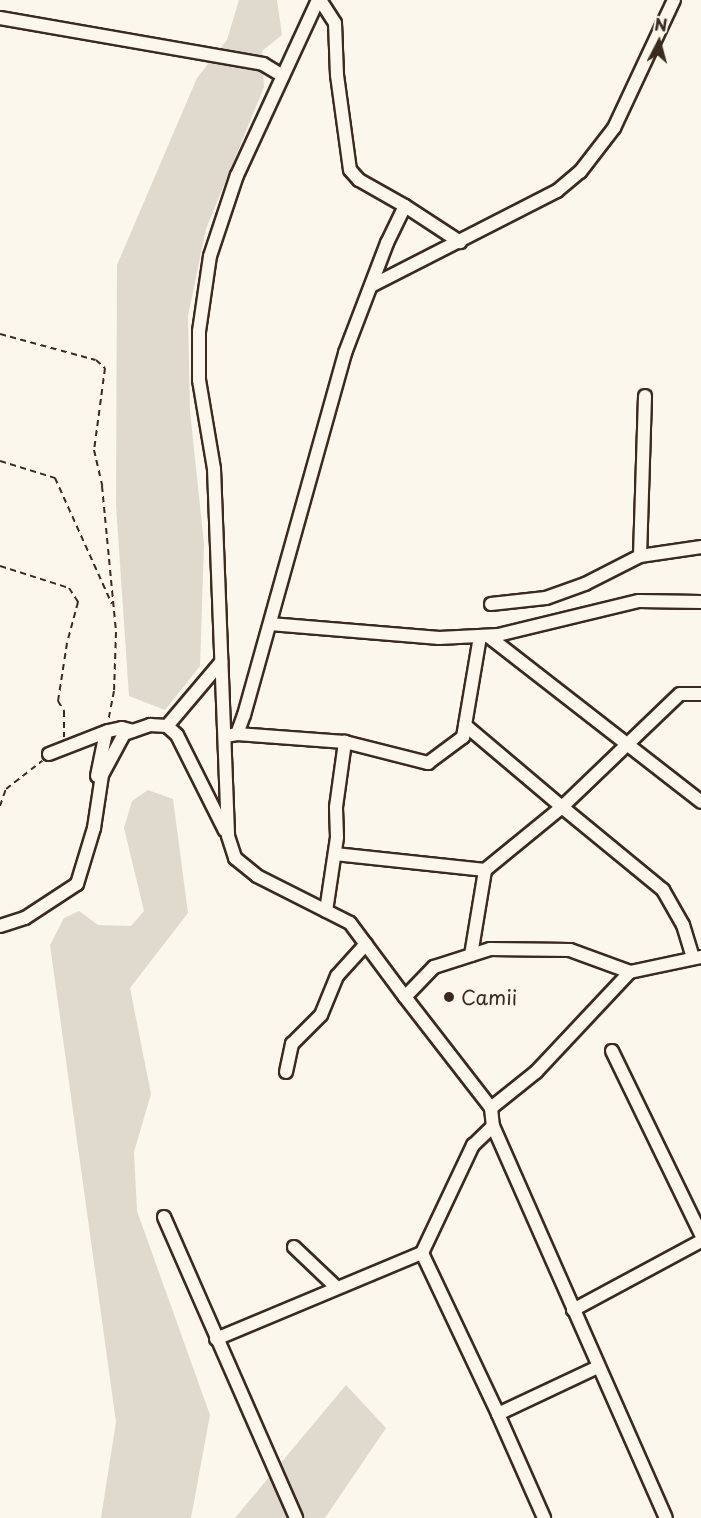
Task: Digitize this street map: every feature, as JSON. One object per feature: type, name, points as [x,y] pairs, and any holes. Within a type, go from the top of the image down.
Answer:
[{"type":"street","points":[[228,836],[231,735],[221,662],[214,469],[199,380],[199,331],[210,256],[237,175],[319,0],[335,23],[337,75],[350,170],[359,180],[405,206],[460,242]]},
{"type":"street","points":[[371,286],[558,191],[592,158],[614,128],[674,0]]},
{"type":"street","points":[[0,18],[263,64],[283,76]]},
{"type":"street","points":[[231,735],[270,624],[345,353],[395,221],[405,206]]},
{"type":"street","points":[[640,556],[645,396]]},
{"type":"street","points":[[491,603],[546,598],[585,584],[640,556],[701,548]]},
{"type":"street","points":[[270,624],[439,638],[484,636],[639,601],[701,602]]},
{"type":"street","points":[[231,735],[345,742],[428,763],[463,738],[484,636]]},
{"type":"street","points":[[484,636],[701,802]]},
{"type":"street","points":[[167,726],[221,662]]},
{"type":"street","points":[[471,955],[485,870],[562,807],[680,694],[701,694]]},
{"type":"street","points":[[0,926],[26,918],[77,884],[94,828],[102,775],[124,734],[150,725],[167,726],[177,735],[228,836],[235,858],[257,876],[350,923],[491,1108],[493,1126],[666,1518]]},
{"type":"street","points":[[405,997],[434,967],[490,949],[570,950],[630,972],[697,958],[683,925],[663,890],[465,725]]},
{"type":"street","points":[[49,754],[106,732],[122,728],[133,731]]},
{"type":"street","points":[[94,828],[92,797],[106,732]]},
{"type":"street","points":[[326,911],[335,854],[345,742]]},
{"type":"street","points":[[335,854],[485,870]]},
{"type":"street","points":[[286,1072],[292,1044],[321,1016],[337,976],[366,944]]},
{"type":"street","points":[[491,1108],[536,1072],[630,972]]},
{"type":"street","points":[[612,1051],[701,1234]]},
{"type":"street","points":[[216,1338],[422,1253],[473,1145],[493,1126]]},
{"type":"street","points":[[164,1217],[296,1518]]},
{"type":"street","points":[[573,1310],[701,1241]]},
{"type":"street","points":[[294,1247],[337,1288]]},
{"type":"street","points":[[422,1253],[544,1518]]},
{"type":"street","points":[[498,1414],[598,1367]]},
{"type":"path","points":[[0,334],[96,360],[105,368],[94,450],[102,486],[113,607],[114,691],[106,732]]},
{"type":"path","points":[[0,461],[55,478],[113,607]]},
{"type":"path","points":[[0,566],[69,588],[78,602],[67,643],[58,701],[64,711],[64,749]]},
{"type":"path","points":[[0,806],[6,789],[49,754]]},
{"type":"shaded area","points":[[239,0],[277,0],[282,35],[262,51],[264,87],[206,229],[188,316],[190,411],[204,544],[200,666],[165,710],[129,696],[116,505],[117,265],[197,78],[227,40]]},
{"type":"shaded area","points":[[148,790],[173,799],[188,913],[130,988],[151,1094],[134,1152],[137,1211],[210,1415],[191,1518],[101,1518],[116,1422],[50,945],[64,918],[79,911],[98,925],[131,926],[144,911],[124,828],[132,801]]},
{"type":"shaded area","points":[[346,1385],[386,1428],[325,1518],[235,1518]]},
{"type":"place","name":"Camii","points":[[449,997]]}]
